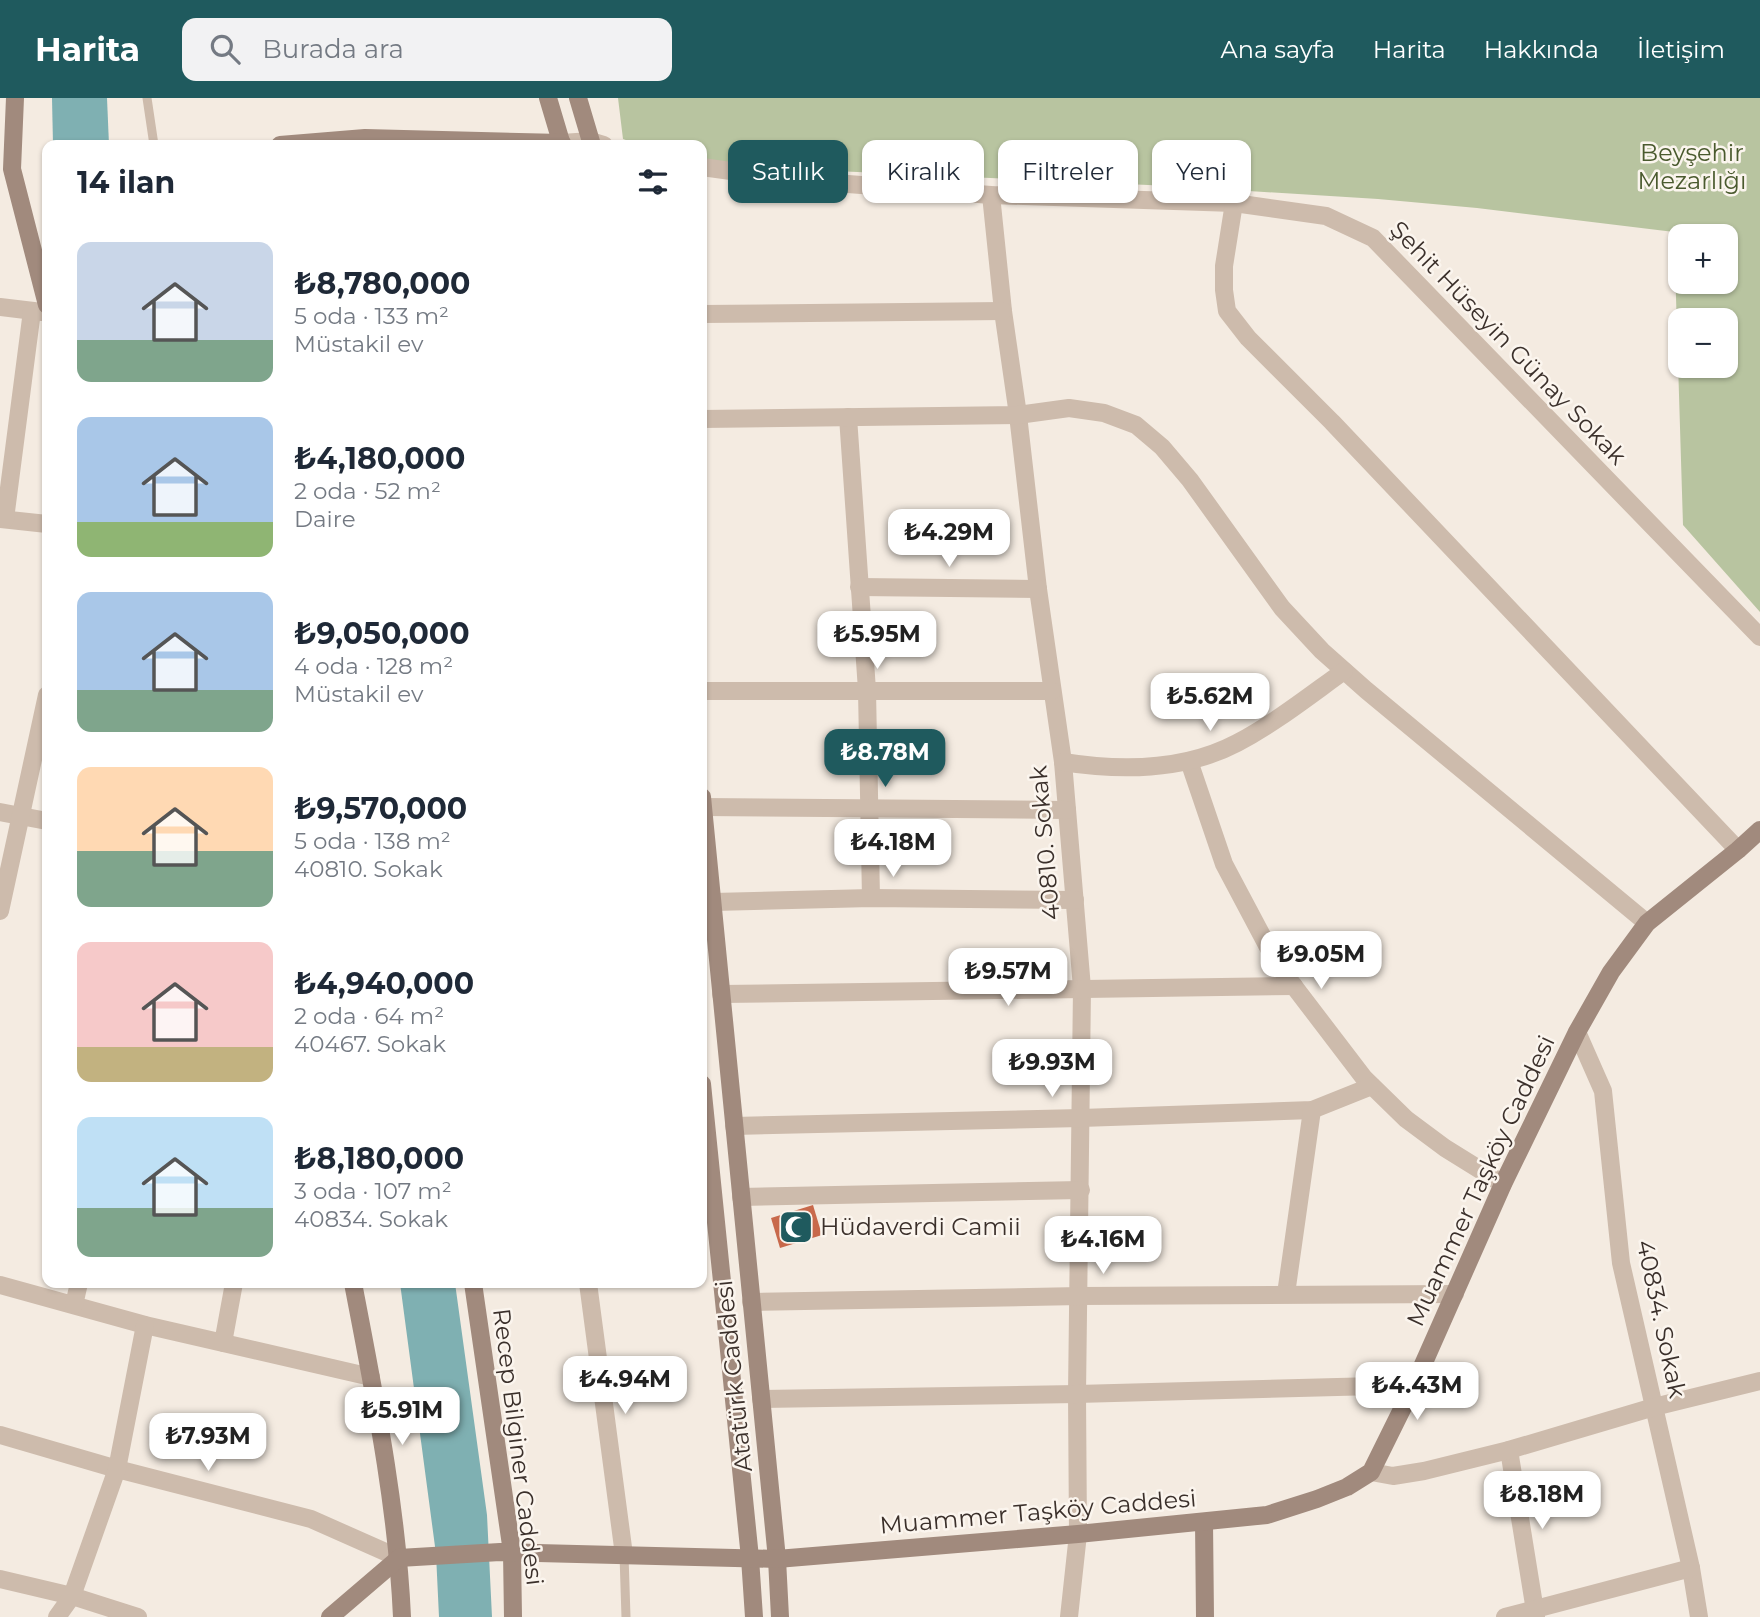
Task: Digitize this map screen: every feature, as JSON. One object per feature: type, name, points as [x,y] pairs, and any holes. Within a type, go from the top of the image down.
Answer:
[{"type":"street","points":[[15,98],[12,169],[42,310],[3,519],[42,523]]},
{"type":"street","points":[[548,98],[561,140]]},
{"type":"street","points":[[578,98],[594,140]]},
{"type":"street","name":"Şehit Hüseyin Günay Sokak","points":[[707,168],[796,180],[991,195],[1152,200]]},
{"type":"street","name":"40810. Sokak","points":[[991,195],[1038,589],[1063,762],[1082,988],[1078,1534],[1069,1617]]},
{"type":"street","points":[[1234,203],[1224,266],[1224,290],[1227,311],[1248,338],[1342,432],[1738,850]]},
{"type":"street","name":"Şehit Hüseyin Günay Sokak","points":[[1234,203],[1326,216],[1373,238],[1760,637]]},
{"type":"street","points":[[0,307],[42,310]]},
{"type":"street","points":[[707,314],[1003,311]]},
{"type":"street","points":[[707,419],[1018,415],[1069,408],[1104,413],[1136,425],[1162,447],[1190,480],[1282,608],[1344,671],[1647,923]]},
{"type":"street","points":[[848,417],[867,690],[871,898]]},
{"type":"street","points":[[859,587],[1038,589]]},
{"type":"street","points":[[1063,762],[1098,768],[1136,768],[1189,761],[1235,744],[1344,671]]},
{"type":"street","points":[[707,691],[1052,691]]},
{"type":"street","points":[[0,911],[42,719]]},
{"type":"street","points":[[1189,761],[1224,864],[1277,964],[1372,1086],[1406,1119],[1503,1184]]},
{"type":"street","points":[[707,802],[869,808],[1067,810]]},
{"type":"street","points":[[0,811],[42,820]]},
{"type":"street","name":"Muammer Taşköy Caddesi","points":[[399,1558],[506,1552],[777,1559],[1267,1515],[1347,1487],[1371,1472],[1414,1385],[1503,1184],[1577,1032],[1611,972],[1647,923],[1760,830]]},
{"type":"street","name":"Atatürk Caddesi","points":[[707,847],[777,1559],[780,1617]]},
{"type":"street","points":[[713,902],[871,898],[1075,900]]},
{"type":"street","points":[[721,994],[1294,986]]},
{"type":"street","name":"40834. Sokak","points":[[1577,1032],[1603,1091],[1621,1263],[1691,1568],[1699,1617]]},
{"type":"street","points":[[734,1126],[1312,1110],[1372,1086]]},
{"type":"street","points":[[1286,1294],[1312,1110]]},
{"type":"street","name":"Atatürk Caddesi","points":[[707,1182],[750,1558],[754,1617]]},
{"type":"street","points":[[741,1197],[1080,1190]]},
{"type":"street","points":[[0,1285],[145,1325],[371,1377]]},
{"type":"street","points":[[74,1305],[78,1288]]},
{"type":"street","points":[[223,1343],[233,1288]]},
{"type":"street","points":[[354,1288],[371,1377],[399,1558],[402,1617]]},
{"type":"street","name":"Recep Bilginer Caddesi","points":[[474,1288],[513,1617]]},
{"type":"street","points":[[590,1288],[624,1555]]},
{"type":"street","points":[[751,1303],[1080,1296],[1455,1294]]},
{"type":"street","points":[[57,1617],[72,1596],[117,1469],[145,1325]]},
{"type":"street","points":[[1371,1472],[1393,1476],[1424,1471],[1509,1450],[1654,1407],[1760,1381]]},
{"type":"street","points":[[761,1399],[1414,1385]]},
{"type":"street","points":[[0,1435],[311,1520],[399,1558]]},
{"type":"street","points":[[1509,1450],[1536,1612]]},
{"type":"street","points":[[1205,1521],[1205,1617]]},
{"type":"street","points":[[330,1617],[399,1558]]},
{"type":"street","points":[[1505,1617],[1536,1612],[1691,1568]]},
{"type":"street","points":[[0,1579],[72,1596],[138,1617]]},
{"type":"lane","points":[[147,98],[154,140]]},
{"type":"lane","points":[[624,1555],[626,1617]]},
{"type":"green space","name":"Beyşehir Mezarlığı","points":[[618,98],[1760,98],[1760,612],[1683,525],[1678,378],[1738,378],[1738,308],[1676,308],[1676,294],[1738,294],[1738,224],[1668,224],[1668,231],[1477,208],[1251,191],[1251,140],[1152,140],[1152,185],[1138,185],[1138,140],[998,140],[998,178],[984,178],[984,140],[862,140],[862,172],[848,172],[848,140],[728,140],[728,166],[707,164],[707,140],[623,139]]},
{"type":"water","points":[[52,98],[107,98],[109,140],[53,140]]},
{"type":"water","points":[[401,1288],[456,1288],[487,1515],[492,1617],[439,1617],[436,1554]]},
{"type":"building","name":"Hüdaverdi Camii","points":[[813,1205],[822,1235],[780,1248],[771,1218]]},
{"type":"place","name":"Hüdaverdi Camii","points":[[796,1227]]}]
